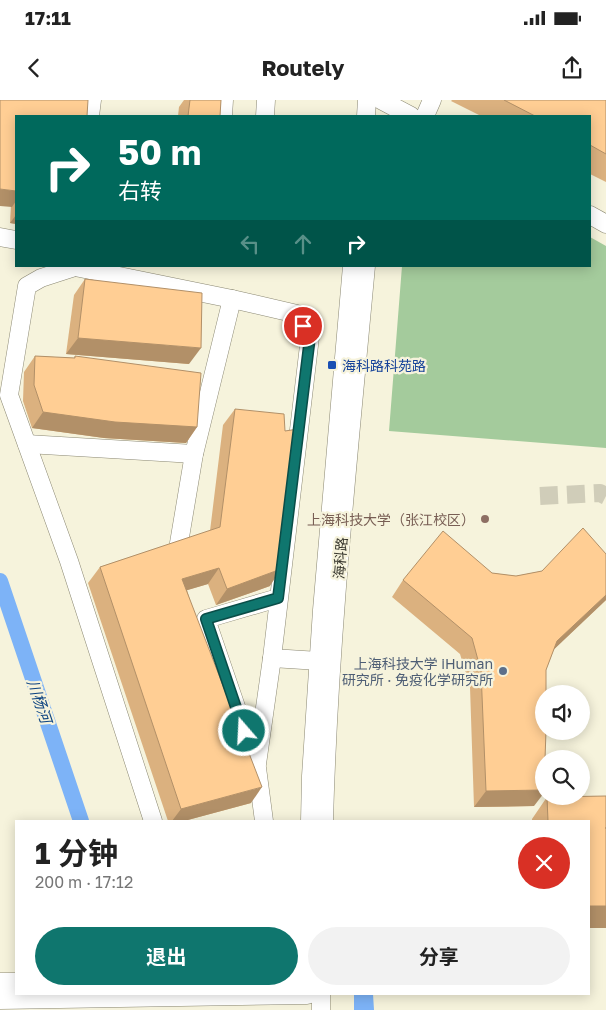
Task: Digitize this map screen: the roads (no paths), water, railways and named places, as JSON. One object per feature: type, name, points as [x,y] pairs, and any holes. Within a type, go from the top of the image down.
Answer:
[{"type":"street","points":[[90,115],[92,100]]},
{"type":"street","points":[[223,115],[224,100]]},
{"type":"street","points":[[265,115],[266,100]]},
{"type":"street","points":[[366,115],[368,100]]},
{"type":"street","points":[[380,115],[381,100],[409,115]]},
{"type":"street","points":[[425,115],[432,100]]},
{"type":"street","points":[[591,216],[606,224]]},
{"type":"street","points":[[0,237],[15,240]]},
{"type":"street","points":[[153,820],[69,562],[9,395],[27,286],[41,278],[75,267],[232,299],[297,314],[310,337],[257,768]]},
{"type":"street","name":"海科路","points":[[310,820],[319,661],[337,423],[352,267]]},
{"type":"street","name":"海科路","points":[[324,820],[336,611],[366,267]]},
{"type":"street","points":[[179,543],[194,454],[232,299]]},
{"type":"street","points":[[27,444],[194,454]]},
{"type":"street","points":[[264,820],[257,768],[206,619],[278,598]]},
{"type":"street","points":[[272,658],[319,661]]},
{"type":"street","points":[[0,982],[15,982]]},
{"type":"street","points":[[0,1000],[311,997],[321,1010]]},
{"type":"water","points":[[354,995],[373,995],[374,1010],[354,1010]]},
{"type":"waterway","name":"川杨河","points":[[0,581],[81,820]]},
{"type":"tunnel","points":[[540,496],[600,493],[606,496]]},
{"type":"place","name":"海科路科苑路","points":[[332,365]]},
{"type":"place","name":"上海科技大学（张江校区）","points":[[485,519]]},
{"type":"place","name":"上海科技大学 iHuman 研究所 · 免疫化学研究所","points":[[503,671]]}]
